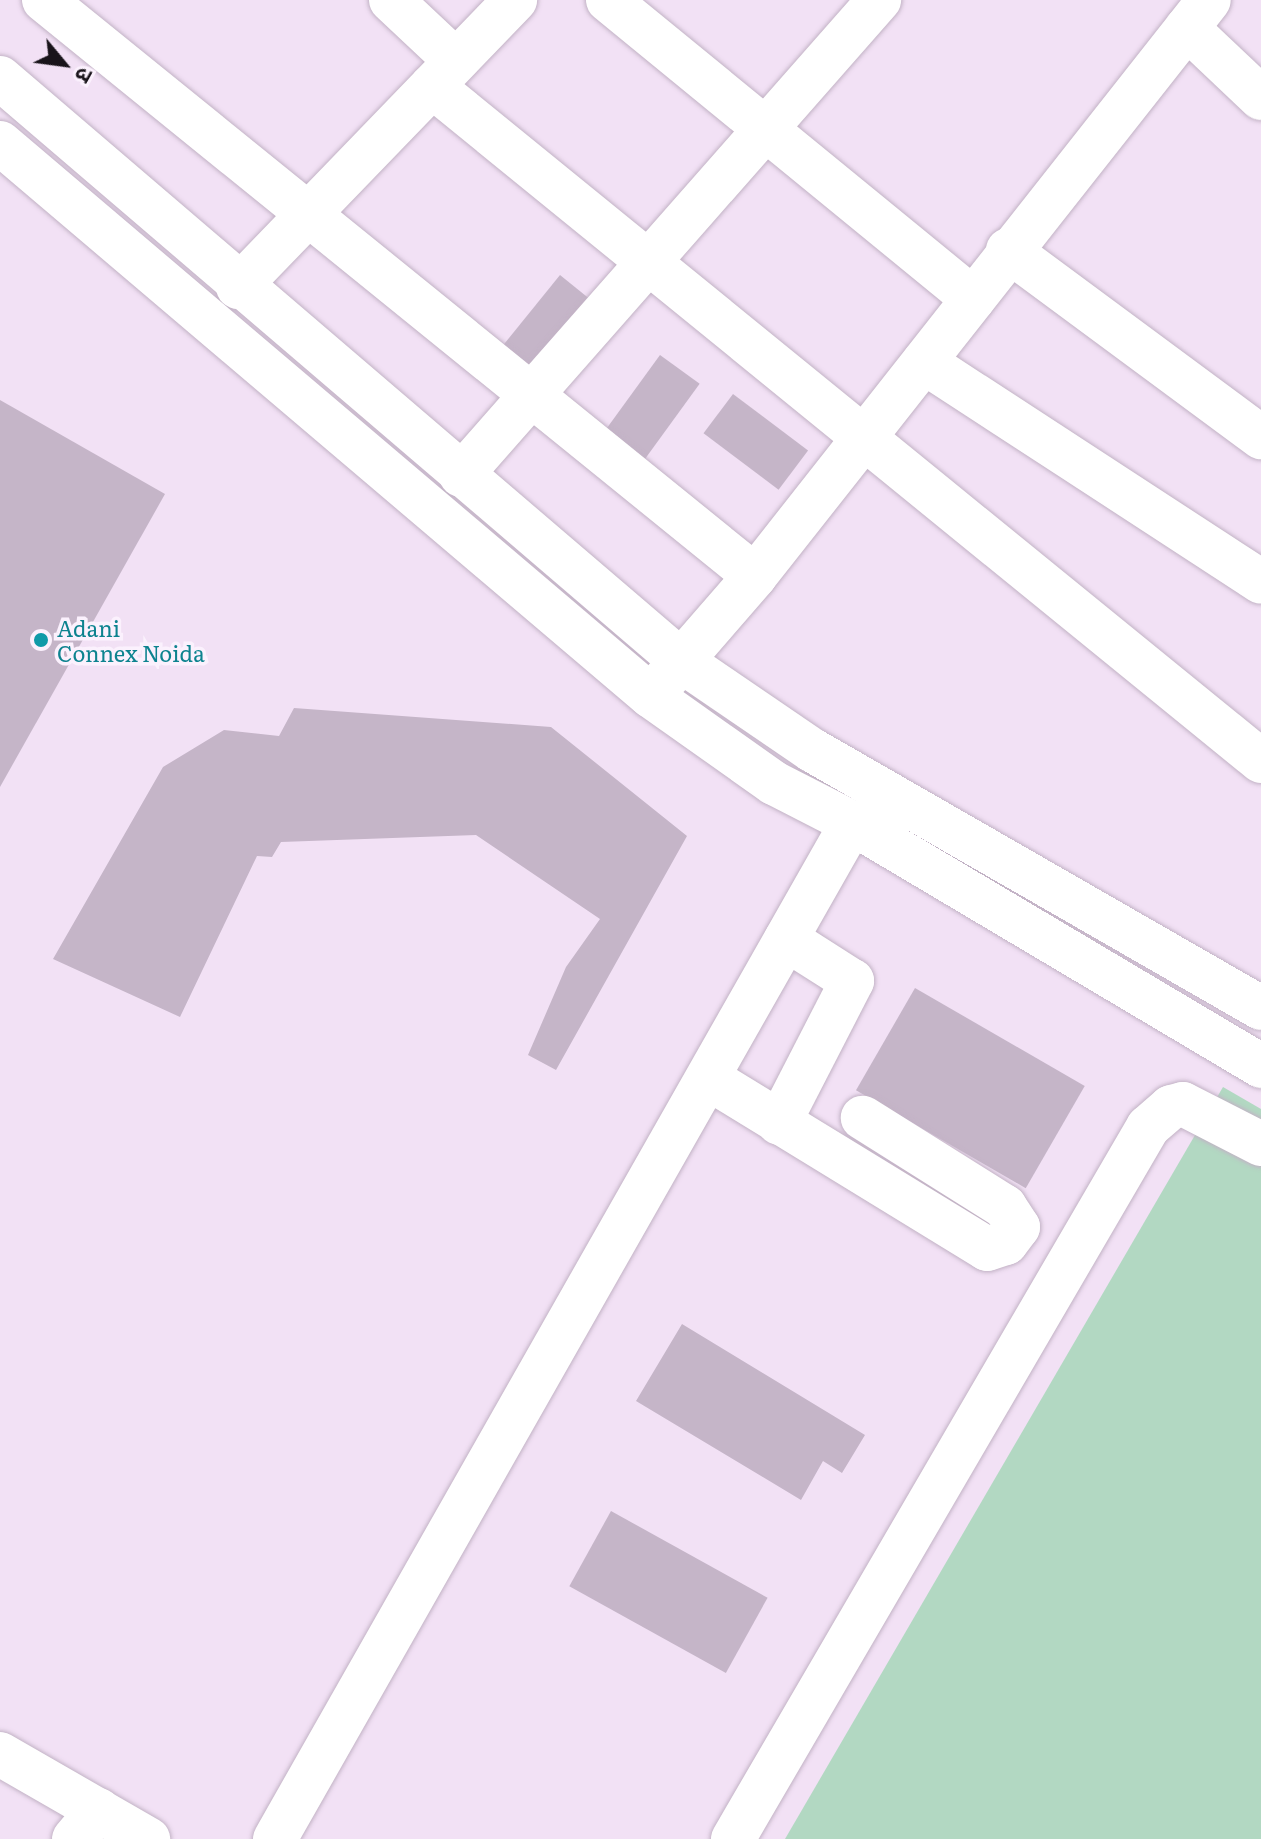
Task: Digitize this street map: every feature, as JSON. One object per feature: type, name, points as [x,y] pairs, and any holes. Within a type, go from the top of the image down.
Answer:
[{"type":"street","points":[[44,0],[530,398],[755,576]]},
{"type":"street","points":[[391,0],[443,73],[649,266],[1261,761]]},
{"type":"street","points":[[238,287],[515,0]]},
{"type":"street","points":[[608,0],[764,132],[973,299]]},
{"type":"street","points":[[461,475],[649,266],[879,0]]},
{"type":"street","points":[[651,696],[755,576],[1008,250],[1198,14],[1261,98]]},
{"type":"street","points":[[0,78],[238,287],[680,660],[812,750],[1261,1008]]},
{"type":"street","points":[[0,143],[651,696],[774,783],[852,823],[1261,1066]]},
{"type":"street","points":[[1008,250],[1261,437]]},
{"type":"street","points":[[924,362],[1261,582]]},
{"type":"street","points":[[275,1839],[852,823]]},
{"type":"street","points":[[786,939],[852,981],[786,1111]]},
{"type":"street","points":[[708,1078],[786,1111],[960,1199]]},
{"type":"street","points":[[733,1839],[1148,1127],[1171,1107],[1183,1104],[1261,1144]]},
{"type":"street","points":[[786,1111],[987,1249],[1006,1243],[1018,1227],[1005,1207],[863,1118]]},
{"type":"street","points":[[0,1754],[86,1824],[148,1839]]},
{"type":"green space","points":[[1223,1087],[1261,1109],[1261,1839],[785,1839]]},
{"type":"building","points":[[560,275],[595,303],[526,389],[491,360]]},
{"type":"building","points":[[660,355],[700,384],[637,470],[598,441]]},
{"type":"building","points":[[733,394],[808,451],[779,490],[704,433]]},
{"type":"building","name":"Adani Connex Noida","points":[[0,400],[165,494],[0,787]]},
{"type":"building","points":[[294,708],[551,727],[687,836],[556,1070],[528,1055],[566,967],[600,919],[476,835],[281,842],[272,857],[257,856],[180,1017],[53,959],[163,767],[224,730],[279,736]]},
{"type":"building","points":[[915,988],[1085,1086],[1026,1188],[856,1090]]},
{"type":"building","points":[[682,1324],[865,1435],[842,1473],[823,1461],[801,1500],[636,1401]]},
{"type":"building","points":[[611,1511],[768,1598],[726,1673],[569,1586]]},
{"type":"place","name":"Adani Connex Noida","points":[[41,640]]}]
